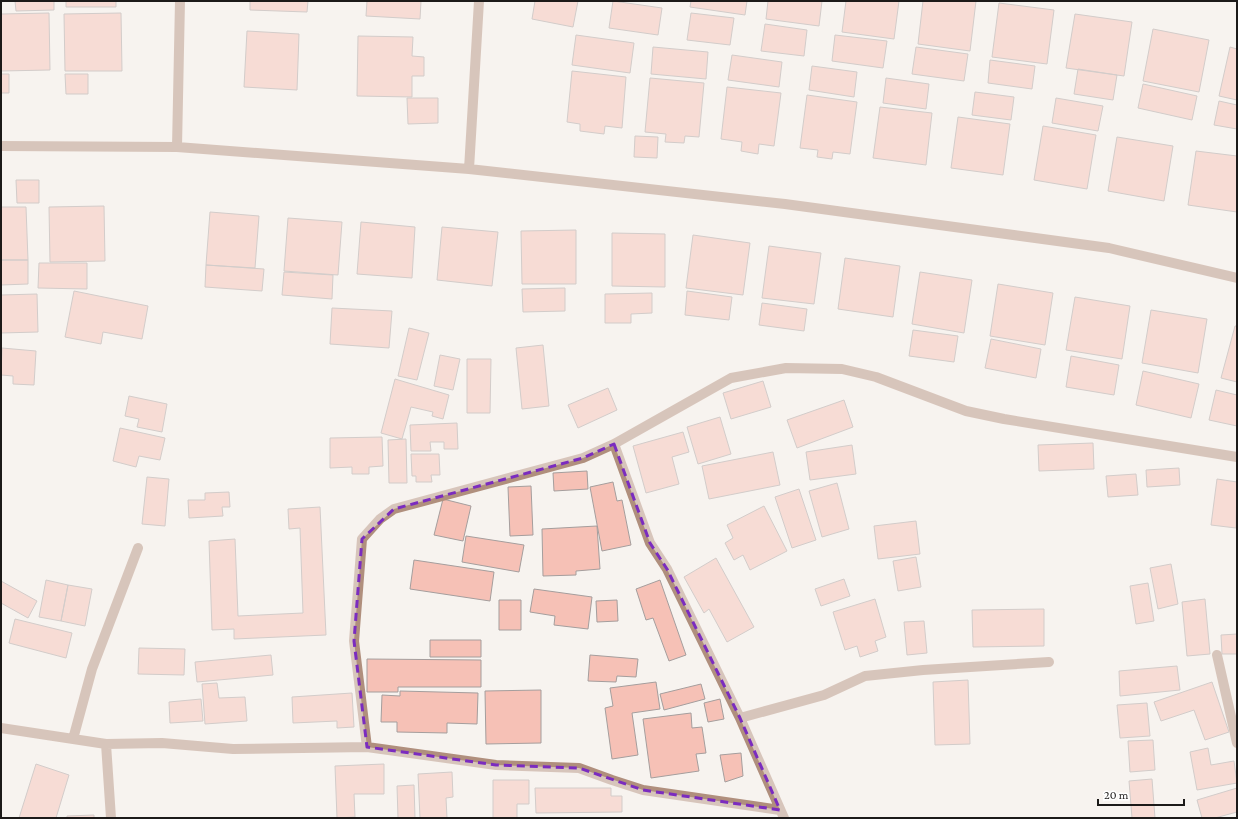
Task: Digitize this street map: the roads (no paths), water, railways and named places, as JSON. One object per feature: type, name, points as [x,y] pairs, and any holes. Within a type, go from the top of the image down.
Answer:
[{"type":"street","points":[[177,147],[180,1]]},
{"type":"street","points":[[469,169],[479,1]]},
{"type":"street","points":[[1,146],[177,147],[469,169],[785,204],[1109,248],[1237,278]]},
{"type":"street","points":[[367,747],[354,641],[362,539],[380,519],[394,509],[583,458],[614,444],[731,378],[786,368],[842,369],[876,377],[966,411],[988,416],[1237,457]]},
{"type":"street","points":[[614,444],[650,543],[667,570],[740,718],[782,814]]},
{"type":"street","points":[[73,739],[92,669],[138,548]]},
{"type":"street","points":[[1217,655],[1237,743]]},
{"type":"street","points":[[740,718],[824,695],[865,676],[923,670],[1049,662]]},
{"type":"street","points":[[1,728],[106,744],[162,743],[233,749],[367,747],[496,765],[579,768],[643,790],[782,814]]},
{"type":"street","points":[[106,744],[111,818]]}]
